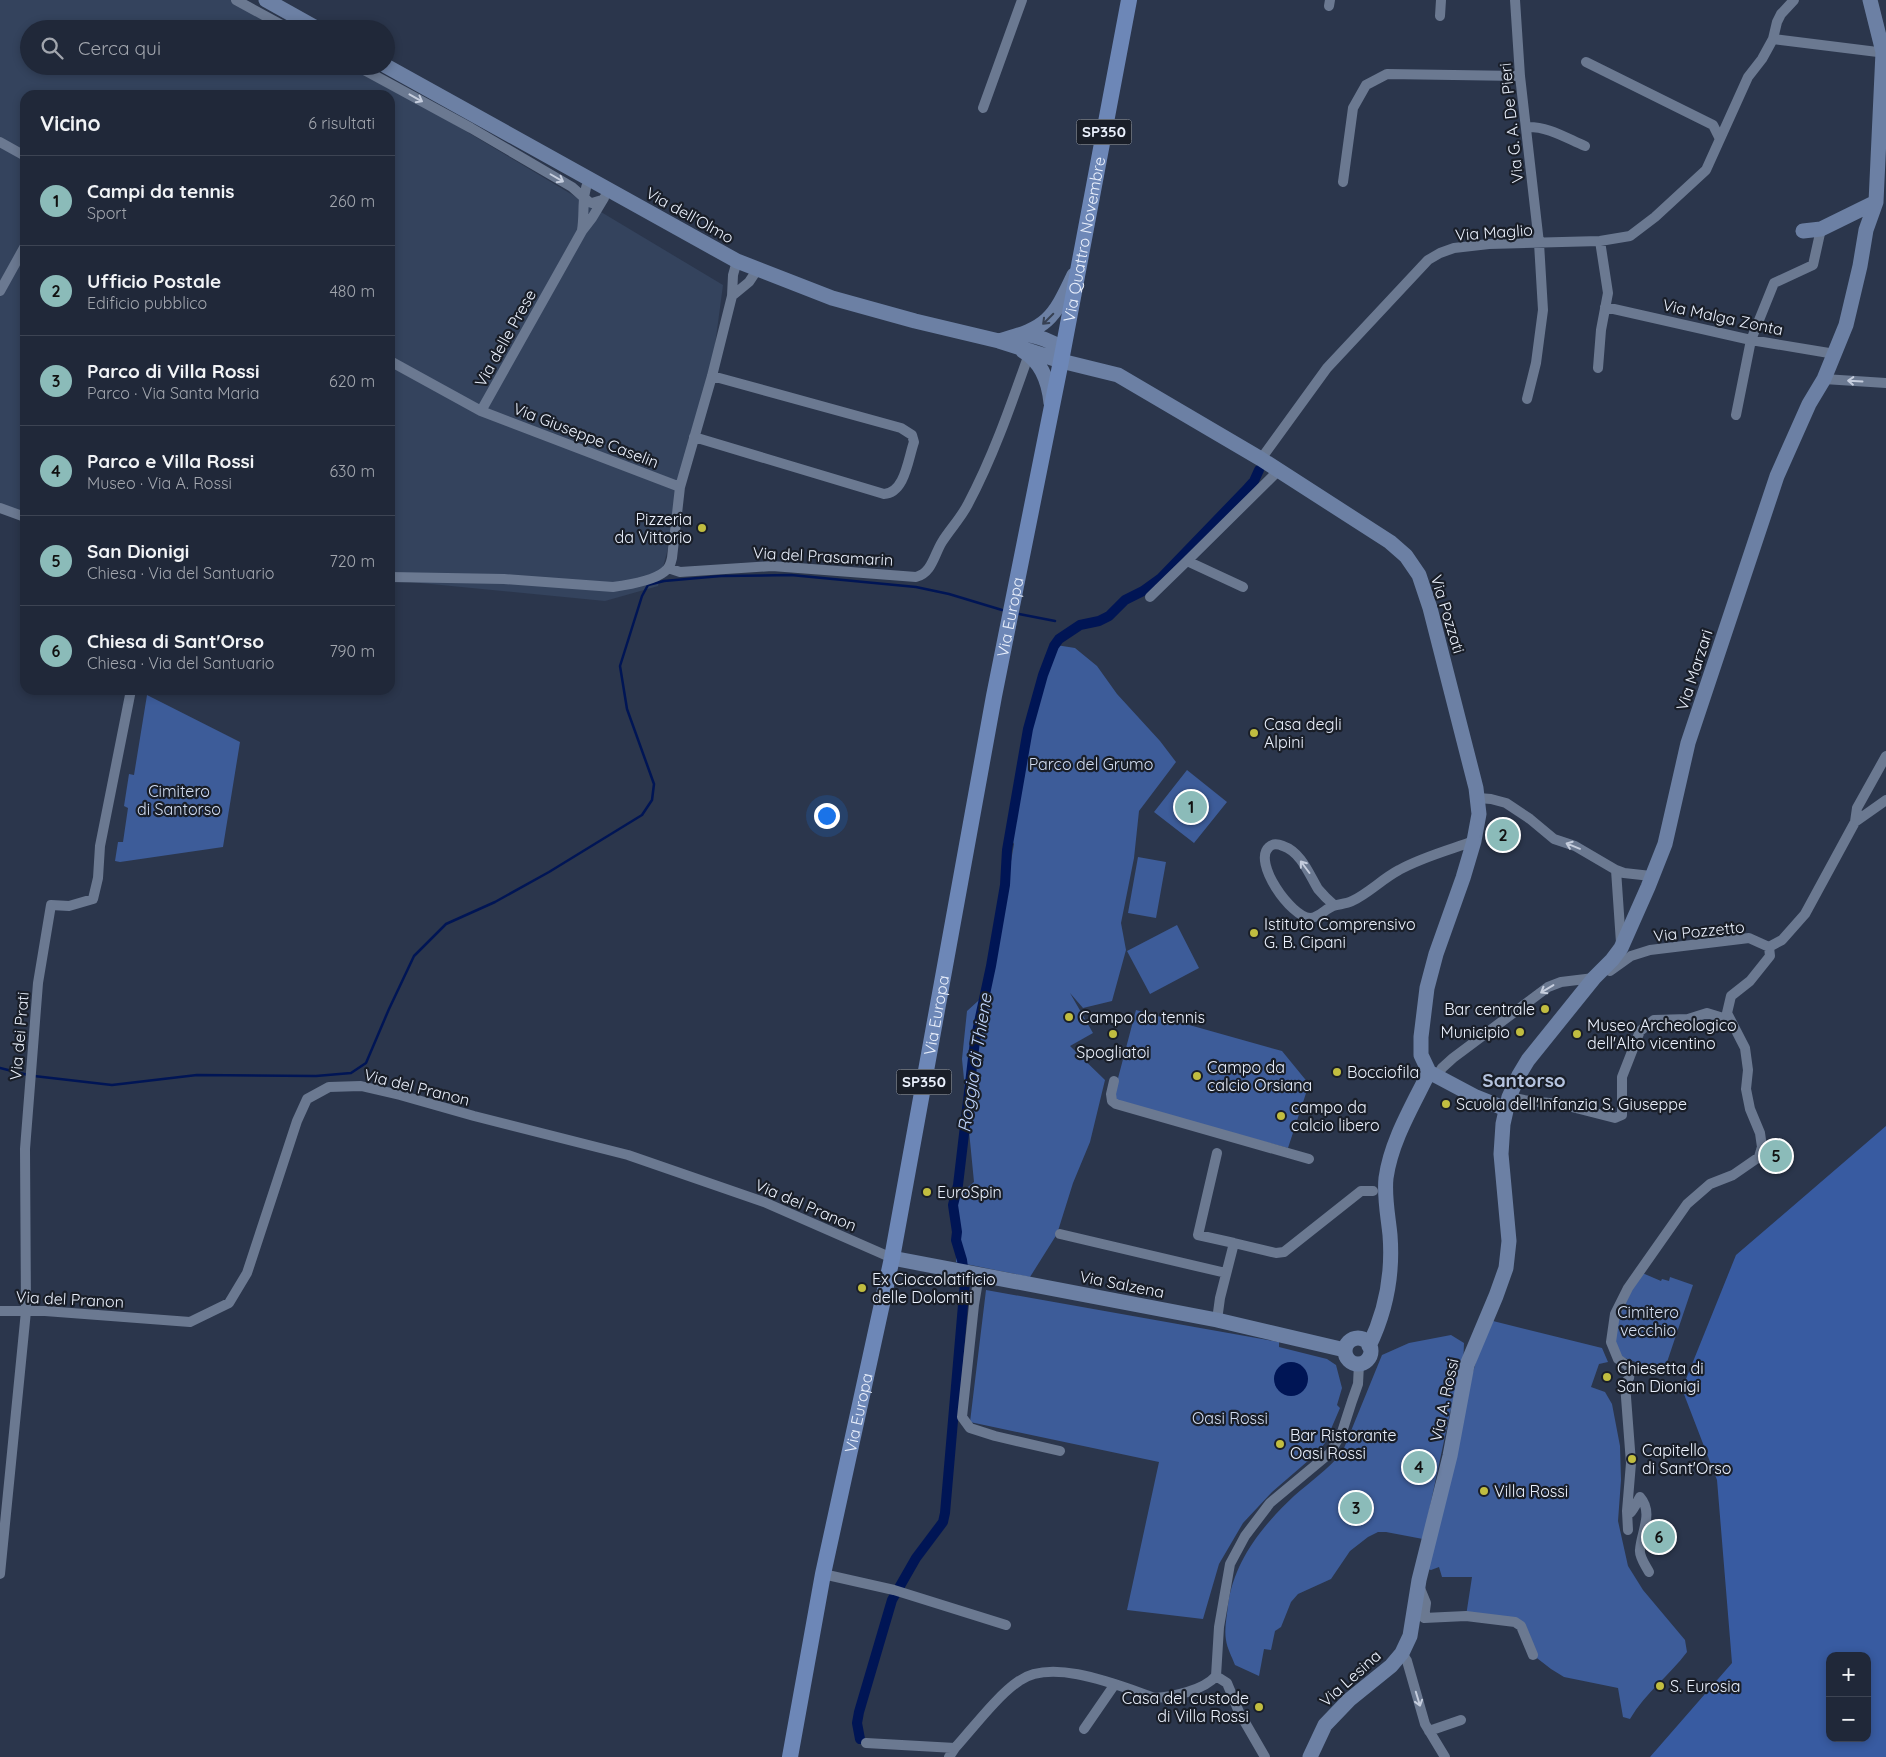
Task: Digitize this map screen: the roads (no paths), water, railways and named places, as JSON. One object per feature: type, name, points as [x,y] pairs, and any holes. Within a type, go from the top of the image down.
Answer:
[{"type":"main road","name":"Via Quattro Novembre","points":[[1062,355],[1130,0]]},
{"type":"main road","name":"Via Europa","points":[[790,1757],[823,1574],[892,1258],[994,696],[1062,355]]},
{"type":"street","points":[[266,0],[302,20]]},
{"type":"street","points":[[983,108],[1022,0]]},
{"type":"street","points":[[1440,0],[1440,16]]},
{"type":"street","name":"Via G. A. De Pieri","points":[[1515,0],[1520,76],[1539,243],[1543,310],[1536,363],[1526,399]]},
{"type":"street","name":"Via Maglio","points":[[1261,459],[1327,368],[1428,260],[1454,248],[1489,244],[1600,241],[1630,236],[1656,217],[1706,170],[1748,77],[1762,59],[1773,38],[1781,14],[1794,0]]},
{"type":"street","name":"Via Marzari","points":[[1581,996],[1594,978],[1621,948],[1665,844],[1688,743],[1777,476],[1809,404],[1824,379],[1846,325],[1860,266],[1866,230],[1882,185],[1885,53],[1870,0]]},
{"type":"street","points":[[243,1],[274,20]]},
{"type":"street","points":[[1773,38],[1885,53]]},
{"type":"street","points":[[1586,62],[1713,126],[1720,139]]},
{"type":"street","name":"Via dell'Olmo","points":[[395,71],[589,180],[605,195],[737,261],[832,298],[915,321],[1024,346],[1055,312],[1079,264]]},
{"type":"street","points":[[1343,182],[1353,108],[1366,85],[1387,74],[1520,76]]},
{"type":"street","points":[[374,75],[471,128],[572,187],[592,203],[605,195]]},
{"type":"street","points":[[1526,127],[1538,126],[1546,128],[1585,146]]},
{"type":"street","points":[[0,142],[20,153]]},
{"type":"street","points":[[582,231],[583,197],[589,180]]},
{"type":"street","name":"Via delle Prese","points":[[395,364],[481,411],[582,231],[605,195]]},
{"type":"street","points":[[1803,231],[1821,229],[1876,202]]},
{"type":"street","points":[[1736,415],[1751,340],[1774,283],[1813,265],[1821,229]]},
{"type":"street","points":[[1598,368],[1601,330],[1608,293],[1600,241]]},
{"type":"street","points":[[0,291],[20,255]]},
{"type":"street","points":[[395,577],[504,578],[613,587],[658,576],[665,572],[672,558],[680,487],[712,376],[732,296],[737,261]]},
{"type":"street","points":[[732,296],[749,282],[757,270]]},
{"type":"street","name":"Via Malga Zonta","points":[[1605,307],[1751,340],[1835,354]]},
{"type":"street","points":[[1024,346],[1062,355]]},
{"type":"street","points":[[1024,346],[1048,382],[1052,405]]},
{"type":"street","name":"Via del Prasamarin","points":[[668,568],[680,572],[772,566],[922,576],[930,568],[937,550],[968,506],[1009,410],[1024,346]]},
{"type":"street","name":"Via Pozzati","points":[[1062,355],[1118,375],[1261,459],[1390,542],[1406,556],[1419,575],[1435,622],[1478,798],[1479,814],[1474,841],[1463,878],[1436,954],[1427,988],[1421,1037],[1421,1055],[1433,1074]]},
{"type":"street","points":[[694,437],[884,494],[890,494],[900,486],[914,442],[912,435],[900,428],[712,376]]},
{"type":"street","points":[[1824,379],[1886,383]]},
{"type":"street","name":"Via Giuseppe Caselin","points":[[481,411],[680,487]]},
{"type":"street","points":[[1150,597],[1278,470]]},
{"type":"street","points":[[0,508],[20,515]]},
{"type":"street","points":[[1188,561],[1243,587]]},
{"type":"street","name":"Via dei Prati","points":[[0,1574],[26,1311],[25,1149],[38,982],[51,905],[69,906],[93,899],[98,878],[100,846],[129,695]]},
{"type":"street","points":[[1630,1528],[1628,1511],[1631,1463],[1625,1384],[1629,1378],[1630,1371],[1628,1366],[1618,1359],[1611,1342],[1615,1314],[1628,1288],[1687,1204],[1710,1184],[1733,1175],[1758,1157],[1762,1147],[1760,1133],[1750,1110],[1746,1089],[1748,1070],[1745,1048],[1727,1013],[1731,996],[1750,981],[1770,956],[1769,948],[1782,940],[1805,914],[1855,822],[1857,808],[1886,756]]},
{"type":"street","points":[[1478,798],[1491,799],[1506,804],[1530,819],[1554,839],[1575,846],[1616,870],[1624,873],[1651,876]]},
{"type":"street","points":[[1855,822],[1886,800]]},
{"type":"street","points":[[1334,906],[1325,897],[1292,851],[1277,844],[1272,844],[1267,848],[1264,858],[1268,872],[1282,896],[1296,912],[1308,918],[1316,917],[1334,906],[1351,902],[1398,870],[1427,857],[1474,841]]},
{"type":"street","points":[[1616,870],[1621,948]]},
{"type":"street","name":"Via Pozzetto","points":[[1581,996],[1618,964],[1631,956],[1650,950],[1749,938],[1769,948]]},
{"type":"street","points":[[1363,1342],[1383,1312],[1391,1272],[1390,1235],[1386,1199],[1387,1175],[1396,1144],[1433,1074],[1548,987],[1561,982],[1594,978]]},
{"type":"street","name":"Via A. Rossi","points":[[1402,1653],[1410,1636],[1418,1585],[1450,1456],[1467,1365],[1506,1268],[1509,1241],[1501,1154],[1503,1124],[1507,1103],[1519,1075],[1528,1060],[1581,996]]},
{"type":"street","points":[[1433,1074],[1476,1097],[1507,1103],[1529,1101],[1560,1104],[1616,1118],[1622,1114],[1622,1077],[1640,1031],[1654,1020],[1688,1019],[1707,1013],[1730,1020]]},
{"type":"street","points":[[1114,1081],[1111,1094],[1112,1102],[1116,1104],[1308,1159]]},
{"type":"street","name":"Via del Pranon","points":[[0,1311],[45,1311],[190,1322],[229,1303],[247,1273],[297,1121],[307,1099],[329,1087],[361,1086],[628,1155],[764,1202],[892,1258]]},
{"type":"street","points":[[1217,1153],[1198,1235],[1276,1253],[1284,1252],[1361,1191],[1374,1191]]},
{"type":"street","points":[[1060,1234],[1226,1273]]},
{"type":"street","points":[[1217,1320],[1220,1298],[1234,1243]]},
{"type":"street","name":"Via Salzena","points":[[892,1258],[1217,1320],[1345,1350]]},
{"type":"street","points":[[975,1274],[974,1305],[962,1417],[970,1428],[994,1436],[1060,1451]]},
{"type":"street","points":[[1348,1342],[1363,1342],[1370,1351],[1369,1358],[1359,1364],[1349,1361],[1345,1350],[1348,1342]]},
{"type":"street","points":[[866,1743],[952,1752],[1018,1681],[1032,1674],[1066,1671],[1115,1684],[1156,1698],[1169,1697],[1212,1681],[1216,1676],[1219,1627],[1230,1564],[1245,1536],[1270,1503],[1330,1452],[1342,1432],[1358,1384],[1359,1364]]},
{"type":"street","points":[[1628,1511],[1630,1513],[1633,1511],[1634,1504],[1640,1497],[1646,1503],[1647,1520],[1639,1552],[1649,1572]]},
{"type":"street","points":[[823,1574],[898,1592],[1006,1625]]},
{"type":"street","points":[[1418,1585],[1426,1603],[1424,1618],[1466,1616],[1515,1622],[1521,1626],[1533,1655]]},
{"type":"street","points":[[1402,1653],[1407,1661],[1429,1731],[1445,1757]]},
{"type":"street","name":"Via Lesina","points":[[1310,1757],[1325,1725],[1349,1700],[1391,1666],[1402,1653]]},
{"type":"street","points":[[1216,1676],[1228,1683],[1239,1712],[1264,1754]]},
{"type":"street","points":[[1084,1729],[1115,1684]]},
{"type":"street","points":[[1429,1731],[1461,1720]]},
{"type":"waterway","name":"Roggia di Thiene","points":[[860,1739],[857,1723],[859,1712],[892,1600],[916,1558],[943,1522],[945,1513],[965,1282],[962,1260],[956,1240],[957,1232],[953,1205],[958,1185],[975,1041],[991,966],[1005,885],[1007,850],[1028,729],[1043,675],[1054,646],[1059,639],[1080,625],[1099,621],[1109,616],[1125,600],[1143,591],[1161,578],[1245,491],[1254,481],[1259,470]]},
{"type":"waterway","points":[[34,1076],[112,1085],[197,1075],[316,1076],[351,1073],[366,1063],[414,956],[446,924],[495,902],[549,872],[642,815],[652,800],[654,784],[627,709],[620,666],[642,596],[648,585],[664,581],[721,576],[791,575],[916,587],[949,594],[1002,610]]},
{"type":"waterway","points":[[1019,614],[1055,621]]},
{"type":"waterway","points":[[0,1068],[28,1075]]},
{"type":"place","name":"Pizzeria da Vittorio","points":[[702,528]]},
{"type":"place","name":"Casa degli Alpini","points":[[1254,733]]},
{"type":"place","name":"Campi da tennis","points":[[1191,807]]},
{"type":"place","name":"Ufficio Postale","points":[[1503,835]]},
{"type":"place","name":"Istituto Comprensivo G. B. Cipani","points":[[1254,933]]},
{"type":"place","name":"Bar centrale","points":[[1545,1009]]},
{"type":"place","name":"Campo da tennis","points":[[1069,1017]]},
{"type":"place","name":"Municipio","points":[[1520,1032]]},
{"type":"place","name":"Spogliatoi","points":[[1113,1034]]},
{"type":"place","name":"Museo Archeologico dell'Alto vicentino","points":[[1577,1034]]},
{"type":"place","name":"Bocciofila","points":[[1337,1072]]},
{"type":"place","name":"Campo da calcio Orsiana","points":[[1197,1076]]},
{"type":"place","name":"Scuola dell'Infanzia S. Giuseppe","points":[[1446,1104]]},
{"type":"place","name":"campo da calcio libero","points":[[1281,1116]]},
{"type":"place","name":"San Dionigi","points":[[1776,1156]]},
{"type":"place","name":"EuroSpin","points":[[927,1192]]},
{"type":"place","name":"Ex Cioccolatificio delle Dolomiti","points":[[862,1288]]},
{"type":"place","name":"Chiesetta di San Dionigi","points":[[1607,1377]]},
{"type":"place","name":"Bar Ristorante Oasi Rossi","points":[[1280,1444]]},
{"type":"place","name":"Capitello di Sant'Orso","points":[[1632,1459]]},
{"type":"place","name":"Parco e Villa Rossi","points":[[1419,1467]]},
{"type":"place","name":"Villa Rossi","points":[[1484,1491]]},
{"type":"place","name":"Parco di Villa Rossi","points":[[1356,1508]]},
{"type":"place","name":"Chiesa di Sant'Orso","points":[[1659,1537]]},
{"type":"place","name":"S. Eurosia","points":[[1660,1686]]},
{"type":"place","name":"Casa del custode di Villa Rossi","points":[[1259,1707]]},
{"type":"district","name":"Santorso","points":[[1524,1080]]},
{"type":"park label","name":"Parco del Grumo","points":[[1091,764]]},
{"type":"park label","name":"Cimitero di Santorso","points":[[179,800]]},
{"type":"park label","name":"Cimitero vecchio","points":[[1648,1321]]},
{"type":"park label","name":"Oasi Rossi","points":[[1230,1418]]}]
